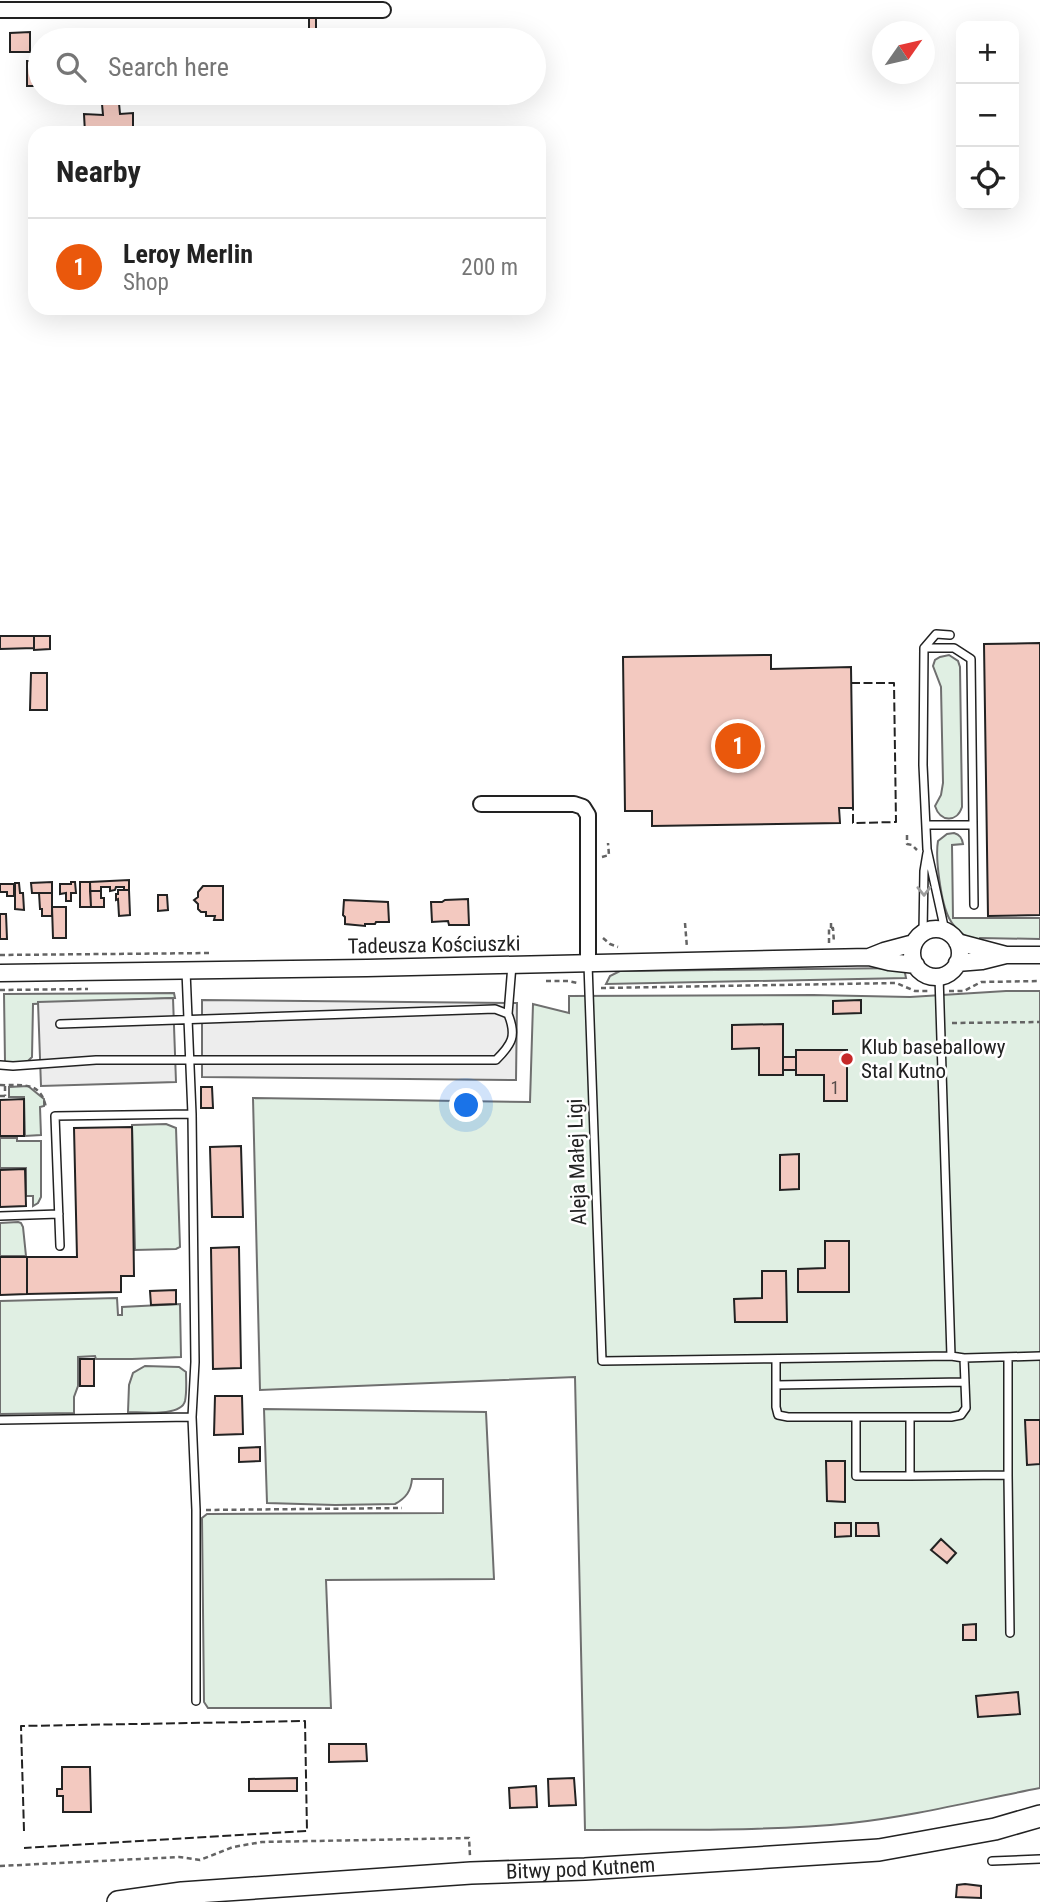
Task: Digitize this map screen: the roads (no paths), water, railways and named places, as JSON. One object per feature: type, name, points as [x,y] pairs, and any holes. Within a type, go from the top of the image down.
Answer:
[{"type":"main road","name":"Bitwy pod Kutnem","points":[[118,1902],[471,1873],[598,1868],[878,1850],[995,1829],[1040,1816]]},
{"type":"street","points":[[0,10],[383,10]]},
{"type":"street","points":[[481,804],[574,804],[586,810],[589,843],[588,963]]},
{"type":"street","points":[[951,936],[960,952],[957,963],[947,974],[930,976],[922,972],[912,955],[919,938],[934,929],[1006,955]]},
{"type":"street","name":"Tadeusza Kościuszki","points":[[869,957],[919,938]]},
{"type":"street","points":[[957,963],[1006,955],[1040,955]]},
{"type":"street","name":"Tadeusza Kościuszki","points":[[0,973],[869,957],[916,965]]},
{"type":"lane","points":[[919,938],[927,849],[923,765],[924,648],[936,634],[950,635]]},
{"type":"lane","points":[[924,648],[954,648],[971,659],[974,905]]},
{"type":"lane","points":[[926,825],[973,825]]},
{"type":"lane","points":[[927,849],[951,936]]},
{"type":"lane","name":"Aleja Małej Ligi","points":[[588,963],[602,1361],[776,1359]]},
{"type":"lane","points":[[0,1065],[96,1060],[496,1060],[511,1045],[513,1026],[508,1014],[512,964]]},
{"type":"lane","points":[[186,970],[192,1114],[196,1701]]},
{"type":"lane","points":[[939,976],[951,1356]]},
{"type":"lane","points":[[60,1024],[495,1009],[508,1014]]},
{"type":"lane","points":[[60,1246],[55,1116],[192,1114]]},
{"type":"lane","points":[[0,1216],[59,1214]]},
{"type":"lane","points":[[964,1358],[966,1408],[961,1415],[951,1418],[778,1415],[776,1359],[1040,1356]]},
{"type":"lane","points":[[1008,1357],[1010,1633]]},
{"type":"lane","points":[[776,1385],[965,1382]]},
{"type":"lane","points":[[0,1420],[192,1417]]},
{"type":"lane","points":[[856,1417],[856,1476],[1008,1475]]},
{"type":"lane","points":[[910,1417],[911,1476]]},
{"type":"lane","points":[[992,1861],[1040,1859]]},
{"type":"place","name":"Leroy Merlin","points":[[738,746]]},
{"type":"place","name":"Klub baseballowy Stal Kutno","points":[[847,1059]]}]
